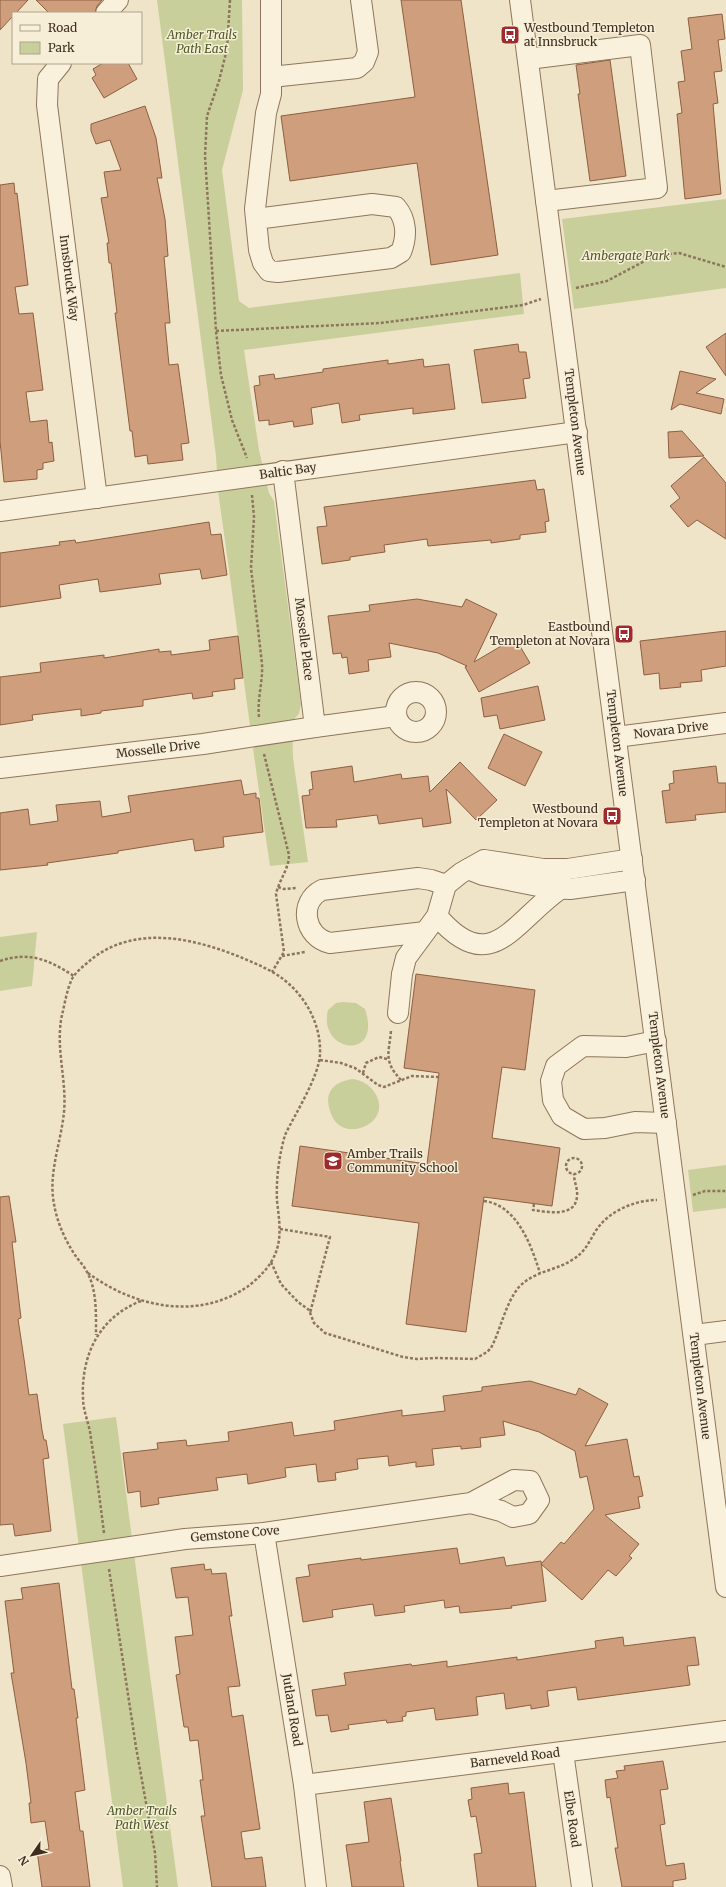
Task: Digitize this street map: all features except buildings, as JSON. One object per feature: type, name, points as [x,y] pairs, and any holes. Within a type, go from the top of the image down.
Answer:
[{"type":"street","points":[[107,12],[118,0]]},
{"type":"street","points":[[256,218],[372,204],[396,207],[402,215],[406,239],[401,252],[391,258],[278,272],[269,271],[263,263],[259,250],[255,209],[266,113],[271,94],[271,0]]},
{"type":"street","points":[[271,77],[357,68],[364,62],[368,52],[361,0]]},
{"type":"street","name":"Templeton Avenue","points":[[520,0],[694,1335],[720,1487],[726,1587]]},
{"type":"street","points":[[528,59],[640,45],[657,188],[546,201]]},
{"type":"street","name":"Innsbruck Way","points":[[60,64],[48,79],[47,105],[97,498]]},
{"type":"street","name":"Baltic Bay","points":[[0,511],[282,471],[577,432]]},
{"type":"street","name":"Mosselle Place","points":[[282,471],[315,726]]},
{"type":"street","points":[[315,726],[396,716]]},
{"type":"street","name":"Novara Drive","points":[[616,737],[726,723]]},
{"type":"street","name":"Mosselle Drive","points":[[0,768],[202,744],[315,726]]},
{"type":"street","points":[[398,1013],[402,974],[406,958],[437,916],[446,886],[468,869],[484,860],[543,869],[568,869],[632,859]]},
{"type":"street","points":[[468,869],[483,875],[534,886],[560,889],[635,880]]},
{"type":"street","points":[[425,932],[330,943],[320,940],[309,927],[307,906],[311,897],[322,890],[418,878],[431,880],[446,886]]},
{"type":"street","points":[[437,916],[458,937],[473,944],[487,945],[504,937],[543,901],[560,889]]},
{"type":"street","points":[[656,1041],[626,1046],[583,1046],[571,1053],[556,1066],[551,1081],[553,1100],[562,1116],[584,1129],[605,1128],[635,1122],[666,1123]]},
{"type":"street","points":[[694,1335],[726,1331]]},
{"type":"street","name":"Gemstone Cove","points":[[0,1566],[185,1539],[264,1533],[471,1503]]},
{"type":"street","name":"Jutland Road","points":[[264,1533],[304,1785],[316,1887]]},
{"type":"street","name":"Barneveld Road","points":[[304,1785],[726,1730]]},
{"type":"street","name":"Elbe Road","points":[[563,1752],[582,1887]]},
{"type":"street","points":[[0,1876],[2,1887]]},
{"type":"path","points":[[230,0],[227,50],[219,81],[207,116],[205,156],[216,331],[221,375],[232,420],[245,451],[249,476]]},
{"type":"path","points":[[558,292],[607,281],[656,255],[679,253],[726,267]]},
{"type":"path","points":[[216,331],[380,323],[523,305]]},
{"type":"path","points":[[88,1273],[116,1290],[141,1301],[176,1307],[206,1305],[233,1295],[254,1282],[271,1262],[276,1252],[280,1230],[277,1185],[282,1144],[320,1060],[318,1032],[311,1014],[299,994],[290,985],[272,972],[221,950],[170,937],[127,941],[103,950],[74,976],[61,1022],[60,1049],[64,1111],[53,1172],[52,1193],[61,1228],[74,1252],[88,1273],[92,1284],[96,1336]]},
{"type":"path","points":[[0,961],[24,956],[35,957],[46,961],[74,976]]},
{"type":"path","points":[[398,1013],[392,1019],[387,1059],[390,1067],[401,1080]]},
{"type":"path","points":[[363,1073],[366,1063],[372,1059],[387,1059]]},
{"type":"path","points":[[320,1060],[341,1063],[363,1073],[378,1085],[384,1087],[412,1076],[438,1077]]},
{"type":"path","points":[[573,1158],[580,1161],[582,1166],[581,1171],[574,1174],[569,1172],[567,1166],[569,1161],[573,1158]]},
{"type":"path","points":[[534,1204],[533,1210],[556,1214],[572,1206],[577,1198],[574,1174]]},
{"type":"path","points":[[271,1262],[281,1284],[298,1302],[309,1310],[314,1324],[325,1333],[403,1357],[418,1360],[437,1358],[476,1359],[491,1348],[518,1288],[534,1275],[564,1265],[581,1254],[600,1225],[615,1213],[645,1200],[676,1200],[705,1192],[726,1191]]},
{"type":"path","points":[[484,1201],[494,1203],[503,1208],[515,1220],[532,1250],[540,1273]]},
{"type":"path","points":[[280,1230],[330,1237],[310,1314]]},
{"type":"path","points":[[141,1301],[114,1315],[96,1336],[88,1360],[83,1398],[90,1426],[136,1747],[155,1853],[157,1887]]},
{"type":"green space","name":"Amber Trails Path East","points":[[157,0],[242,0],[243,90],[222,170],[239,301],[249,308],[520,273],[524,314],[244,350],[259,450],[269,493],[274,501],[301,704],[299,714],[292,721],[293,758],[308,862],[270,866],[218,491],[216,456]]},
{"type":"green space","name":"Ambergate Park","points":[[726,199],[726,288],[574,309],[562,219]]},
{"type":"green space","points":[[37,932],[32,986],[0,991],[0,937]]},
{"type":"green space","points":[[336,1003],[356,1003],[365,1009],[368,1026],[365,1038],[358,1044],[349,1046],[340,1042],[332,1035],[327,1024],[328,1010]]},
{"type":"green space","points":[[352,1079],[365,1083],[371,1088],[375,1093],[379,1104],[378,1113],[373,1121],[356,1129],[346,1128],[338,1124],[332,1116],[328,1102],[330,1091],[334,1087],[344,1081]]},
{"type":"green space","points":[[726,1165],[726,1208],[693,1212],[688,1170]]},
{"type":"green space","name":"Amber Trails Path West","points":[[116,1417],[178,1887],[123,1887],[63,1424]]},
{"type":"place","name":"Westbound Templeton at Innsbruck","points":[[510,35]]},
{"type":"place","name":"Eastbound Templeton at Novara","points":[[624,634]]},
{"type":"place","name":"Westbound Templeton at Novara","points":[[612,816]]},
{"type":"place","name":"Amber Trails Community School","points":[[333,1161]]}]
